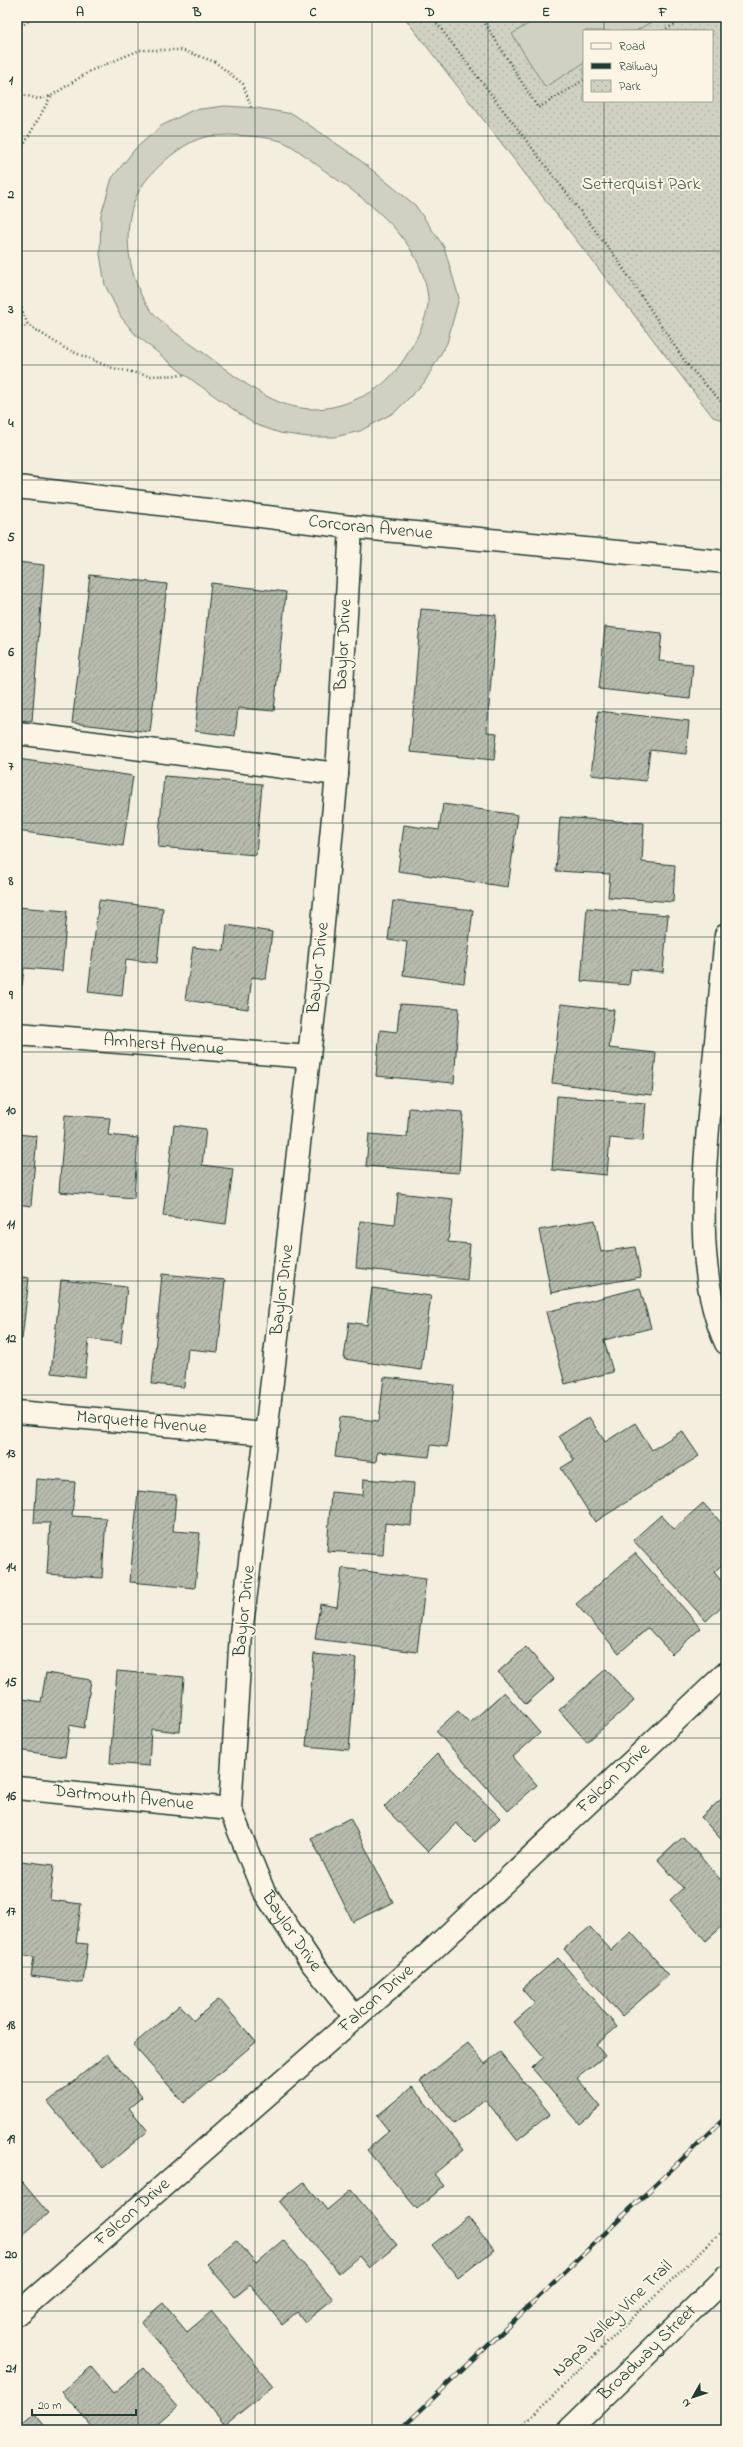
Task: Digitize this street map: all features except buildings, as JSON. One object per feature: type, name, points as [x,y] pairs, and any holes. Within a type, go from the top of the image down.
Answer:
[{"type":"street","name":"Corcoran Avenue","points":[[17,487],[351,527],[726,562]]},
{"type":"street","name":"Baylor Drive","points":[[351,527],[337,774],[309,1057],[266,1434],[241,1633],[230,1809],[262,1890],[311,1962],[355,2017]]},
{"type":"street","points":[[17,733],[337,774]]},
{"type":"street","points":[[726,935],[706,1148],[704,1259],[716,1323],[726,1343]]},
{"type":"street","name":"Amherst Avenue","points":[[17,1034],[309,1057]]},
{"type":"street","name":"Marquette Avenue","points":[[17,1412],[266,1434]]},
{"type":"street","name":"Falcon Drive","points":[[17,2314],[428,1954],[726,1673]]},
{"type":"street","name":"Dartmouth Avenue","points":[[17,1788],[230,1809]]},
{"type":"street","name":"Broadway Street","points":[[569,2430],[726,2277]]},
{"type":"path","points":[[17,28],[36,17]]},
{"type":"path","points":[[432,17],[617,259],[686,364],[726,407]]},
{"type":"path","points":[[481,17],[538,108],[583,81]]},
{"type":"path","points":[[666,30],[686,17]]},
{"type":"path","points":[[17,93],[38,99],[51,96],[90,71],[140,50],[182,50],[215,62],[243,84],[251,107]]},
{"type":"path","points":[[17,157],[51,96]]},
{"type":"path","points":[[17,297],[28,325],[66,349],[109,367],[149,376],[185,375]]},
{"type":"path","points":[[17,330],[28,325]]},
{"type":"path","name":"Napa Valley Vine Trail","points":[[518,2430],[726,2227]]},
{"type":"green space","name":"Setterquist Park","points":[[404,17],[726,17],[726,421],[713,417]]},
{"type":"green space","points":[[539,17],[659,17],[638,30],[583,30],[583,64],[545,87],[512,34]]},
{"type":"green space","points":[[225,106],[257,108],[293,114],[356,157],[415,205],[444,247],[459,298],[447,343],[424,383],[395,412],[360,431],[335,437],[308,437],[280,433],[254,424],[185,375],[135,334],[121,317],[105,285],[100,254],[101,215],[112,178],[135,149],[161,126],[193,110]],"holes":[[[228,135],[261,137],[287,143],[361,197],[377,211],[392,225],[416,258],[428,297],[427,309],[421,329],[408,353],[389,378],[378,388],[346,403],[323,408],[302,408],[283,403],[264,395],[245,383],[180,337],[157,317],[145,302],[134,276],[128,247],[130,218],[133,204],[139,191],[148,177],[180,149],[197,139],[208,136]]]},
{"type":"railway","points":[[400,2430],[726,2117]]}]
